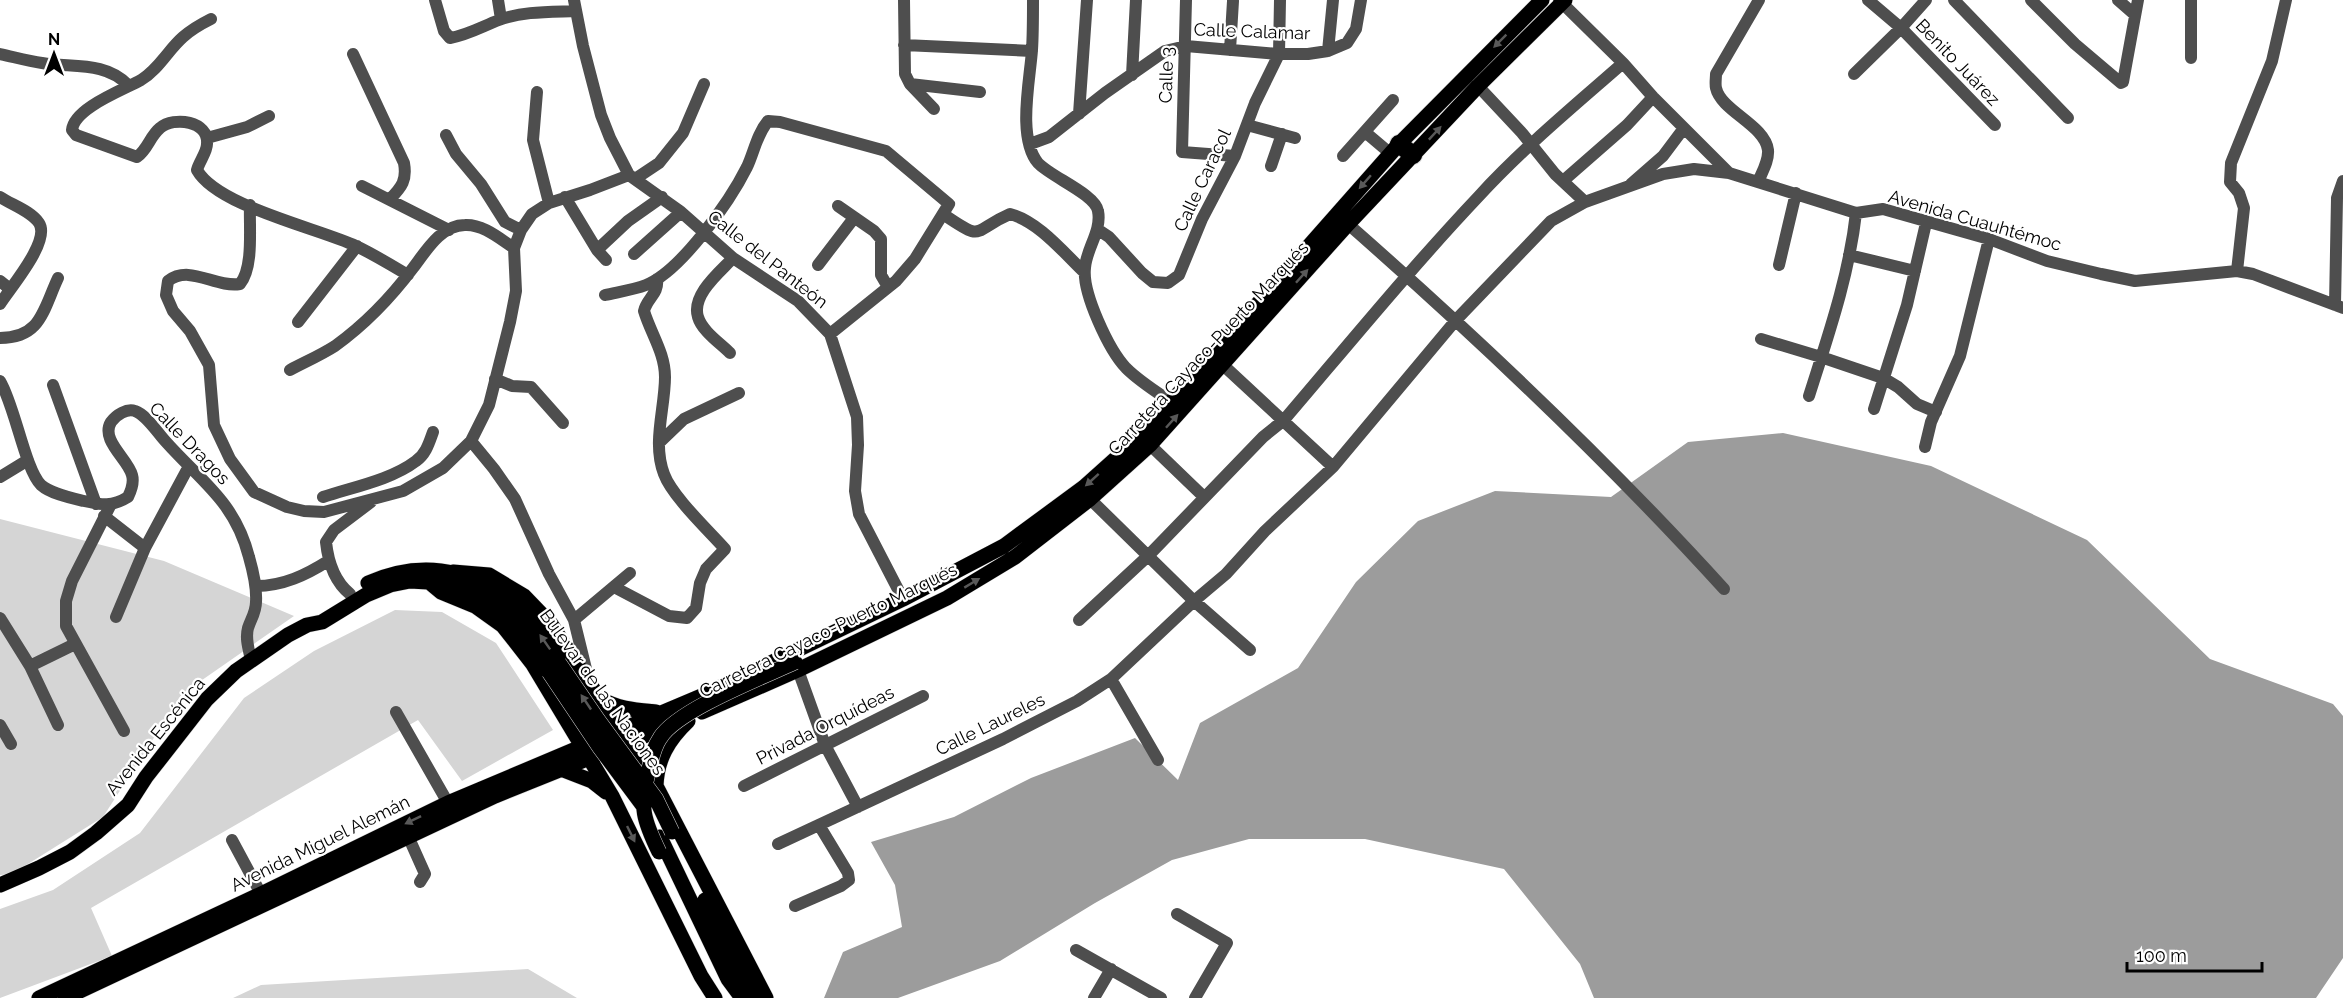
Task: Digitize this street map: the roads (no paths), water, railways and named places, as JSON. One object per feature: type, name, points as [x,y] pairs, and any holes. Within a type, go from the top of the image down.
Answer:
[{"type":"main road","name":"Carretera Cayaco-Puerto Marqués","points":[[625,736],[658,712],[704,695],[963,570],[1004,546],[1084,487],[1142,435],[1170,400],[1542,0]]},
{"type":"main road","name":"Carretera Cayaco-Puerto Marqués","points":[[625,736],[692,717],[796,666],[946,598],[1015,557],[1090,499],[1150,445],[1223,365],[1348,224],[1401,151],[1478,86],[1562,1]]},
{"type":"main road","name":"Bulevar de las Naciones","points":[[308,625],[315,614],[389,574],[418,569],[453,572],[491,586],[526,625],[656,799],[741,974],[758,998]]},
{"type":"main road","points":[[729,998],[648,829],[642,800],[652,756],[660,737],[677,721],[694,710],[796,666],[931,598],[963,570]]},
{"type":"main road","points":[[453,572],[489,575],[524,596],[551,624],[656,786],[766,998]]},
{"type":"main road","name":"Bulevar de las Naciones","points":[[308,625],[322,621],[366,595],[390,585],[410,581],[446,583],[486,597],[526,625],[600,748],[645,808],[728,980],[742,998]]},
{"type":"main road","points":[[429,582],[441,592],[475,606],[503,626],[532,663],[612,796],[701,976],[715,998]]},
{"type":"main road","name":"Avenida Escénica","points":[[0,885],[70,852],[96,834],[128,805],[146,777],[207,699],[236,670],[308,625]]},
{"type":"main road","points":[[594,692],[612,705],[658,712]]},
{"type":"main road","points":[[563,713],[567,743],[556,765],[592,781],[612,796]]},
{"type":"main road","points":[[656,786],[657,770],[664,749],[676,732],[692,717]]},
{"type":"main road","name":"Avenida Miguel Alemán","points":[[65,998],[495,796],[556,765],[625,736]]},
{"type":"main road","name":"Avenida Miguel Alemán","points":[[39,998],[448,803],[556,765]]},
{"type":"street","points":[[435,0],[444,31],[450,38],[465,35],[501,19],[575,6],[601,115],[632,177]]},
{"type":"street","points":[[498,0],[501,19]]},
{"type":"street","points":[[904,0],[905,74],[910,84],[934,109]]},
{"type":"street","points":[[1033,0],[1032,51],[1027,99],[1030,144],[1039,164],[1062,182],[1091,199],[1098,210],[1097,229],[1086,255],[1084,272],[1091,300],[1116,354],[1136,377],[1170,400]]},
{"type":"street","points":[[1079,114],[1087,0]]},
{"type":"street","points":[[1132,75],[1136,0]]},
{"type":"street","name":"Calle 3","points":[[1186,0],[1182,152],[1235,156]]},
{"type":"street","name":"Calle Caracol","points":[[1097,229],[1110,237],[1153,282],[1168,283],[1179,275],[1202,219],[1235,156],[1279,54],[1280,0]]},
{"type":"street","points":[[1328,51],[1333,0]]},
{"type":"street","name":"Calle Calamar","points":[[1030,144],[1049,137],[1165,51],[1186,46],[1279,54],[1308,54],[1328,51],[1347,43],[1356,29],[1361,0]]},
{"type":"street","points":[[1758,0],[1716,74],[1715,87],[1726,102],[1759,134],[1768,148],[1767,160],[1758,182]]},
{"type":"street","name":"Benito Juárez","points":[[1868,0],[1901,28],[1995,125]]},
{"type":"street","points":[[1854,74],[1926,0]]},
{"type":"street","points":[[1954,0],[2068,118]]},
{"type":"street","points":[[2031,0],[2075,44],[2121,83],[2138,0]]},
{"type":"street","points":[[2118,0],[2134,14]]},
{"type":"street","points":[[2191,58],[2192,0]]},
{"type":"street","points":[[2237,271],[2244,208],[2239,193],[2230,182],[2231,163],[2272,61],[2286,0]]},
{"type":"street","points":[[1230,50],[1233,1]]},
{"type":"street","name":"Avenida Cuauhtémoc","points":[[1562,1],[1729,173],[1856,213],[1882,209],[1989,239],[2047,261],[2135,280],[2237,271],[2253,274],[2339,307]]},
{"type":"street","points":[[211,19],[182,38],[150,73],[89,108],[75,120],[72,130],[76,135],[137,157],[145,150],[161,127],[175,121],[185,122],[203,130],[208,146],[196,170],[202,179],[220,192],[250,206],[357,246],[408,275]]},
{"type":"street","points":[[904,45],[1032,51]]},
{"type":"street","points":[[0,54],[43,64],[91,66],[111,73],[128,85]]},
{"type":"street","points":[[352,54],[404,163],[406,176],[402,188],[390,199]]},
{"type":"street","points":[[1079,620],[1148,556],[1263,437],[1284,420],[1407,276],[1480,195],[1531,145],[1623,63]]},
{"type":"street","points":[[250,206],[250,245],[245,276],[240,284],[188,274],[176,274],[168,281],[166,295],[173,311],[190,331],[209,365],[214,425],[230,459],[254,492],[269,500],[304,511],[324,512],[377,498],[403,491],[443,468],[471,441],[489,405],[516,291],[514,248],[521,230],[532,214],[549,202],[632,177],[659,163],[683,133],[704,84]]},
{"type":"street","points":[[910,84],[980,92]]},
{"type":"street","points":[[1478,86],[1522,133],[1555,174],[1585,202]]},
{"type":"street","points":[[537,92],[533,140],[549,202]]},
{"type":"street","points":[[1563,181],[1627,125],[1653,97]]},
{"type":"street","points":[[1343,156],[1393,100]]},
{"type":"street","points":[[207,138],[247,127],[269,116]]},
{"type":"street","points":[[605,294],[645,286],[657,279],[685,254],[729,198],[747,167],[762,128],[768,121],[780,122],[886,151],[966,230],[975,232],[984,230],[1010,214],[1020,216],[1040,230],[1084,272]]},
{"type":"street","points":[[1247,125],[1289,136],[1270,166]]},
{"type":"street","points":[[1625,188],[1663,156],[1684,129]]},
{"type":"street","points":[[1365,132],[1401,151]]},
{"type":"street","points":[[447,135],[456,154],[481,184],[505,222],[521,230]]},
{"type":"street","name":"Calle Laureles","points":[[778,844],[1003,739],[1077,701],[1111,680],[1194,601],[1226,574],[1264,531],[1333,467],[1456,320],[1551,221],[1585,202],[1663,174],[1694,169],[1729,173]]},
{"type":"street","name":"Calle del Panteón","points":[[632,177],[681,212],[733,258],[798,301],[830,334],[857,417],[855,491],[859,514],[903,599]]},
{"type":"street","points":[[2339,307],[2337,198],[2343,181]]},
{"type":"street","points":[[362,186],[449,230]]},
{"type":"street","points":[[1779,265],[1796,193]]},
{"type":"street","points":[[0,197],[39,222],[42,231],[31,259],[5,285],[0,304]]},
{"type":"street","points":[[565,197],[606,261]]},
{"type":"street","points":[[597,250],[628,221],[662,197]]},
{"type":"street","points":[[838,206],[874,231],[881,239],[881,275],[888,287]]},
{"type":"street","points":[[830,334],[888,287],[915,259],[946,209]]},
{"type":"street","points":[[634,254],[681,212]]},
{"type":"street","points":[[1809,396],[1849,255],[1856,213]]},
{"type":"street","points":[[818,265],[854,218]]},
{"type":"street","points":[[1874,409],[1907,305],[1926,223]]},
{"type":"street","points":[[1348,224],[1534,393],[1654,512],[1724,589]]},
{"type":"street","points":[[290,370],[350,335],[408,275],[433,242],[449,230],[463,225],[484,230],[514,248]]},
{"type":"street","points":[[1925,447],[1931,422],[1960,356],[1989,239]]},
{"type":"street","points":[[298,322],[357,246]]},
{"type":"street","points":[[1849,255],[1915,271]]},
{"type":"street","points":[[729,353],[698,318],[698,306],[701,295],[733,258]]},
{"type":"street","points":[[0,338],[22,336],[37,325],[58,278]]},
{"type":"street","points":[[614,587],[669,616],[687,618],[696,608],[700,583],[706,569],[725,549],[677,494],[664,474],[660,442],[665,377],[663,356],[645,311],[646,304],[656,294],[657,279]]},
{"type":"street","points":[[1761,339],[1883,378],[1898,387],[1917,404],[1936,412]]},
{"type":"street","points":[[1223,365],[1333,467]]},
{"type":"street","points":[[495,379],[512,386],[531,387],[563,423]]},
{"type":"street","points":[[53,385],[96,504]]},
{"type":"street","points":[[1,386],[15,414],[35,477],[47,489],[70,498],[96,504],[107,511],[145,548]]},
{"type":"street","points":[[660,442],[684,419],[739,393]]},
{"type":"street","name":"Calle Dragos","points":[[107,511],[128,497],[132,489],[132,475],[111,440],[109,432],[111,422],[120,414],[131,410],[138,411],[189,466],[211,486],[235,520],[249,556],[256,586],[256,603],[247,640],[251,660]]},
{"type":"street","points":[[323,496],[395,473],[418,460],[427,449],[433,432]]},
{"type":"street","points":[[471,441],[515,499],[549,574],[574,620],[594,692]]},
{"type":"street","points":[[1150,445],[1204,497]]},
{"type":"street","points":[[0,477],[28,460]]},
{"type":"street","points":[[116,617],[145,548],[189,466]]},
{"type":"street","points":[[395,473],[403,491]]},
{"type":"street","points":[[350,594],[328,561],[326,542],[334,530],[377,498]]},
{"type":"street","points":[[1090,499],[1194,601],[1250,650]]},
{"type":"street","points":[[107,511],[72,580],[66,601],[66,626],[124,731]]},
{"type":"street","points":[[256,586],[275,585],[308,573],[328,561]]},
{"type":"street","points":[[574,620],[630,573]]},
{"type":"street","points":[[0,618],[13,635],[30,666],[58,725]]},
{"type":"street","points":[[30,666],[75,644]]},
{"type":"street","points":[[796,666],[825,745],[858,807]]},
{"type":"street","points":[[1111,680],[1158,760]]},
{"type":"street","name":"Privada Orquídeas","points":[[744,786],[923,696]]},
{"type":"street","points":[[396,712],[448,803]]},
{"type":"street","points":[[0,724],[11,744]]},
{"type":"street","points":[[795,906],[841,886],[849,880],[848,873],[819,825]]},
{"type":"street","points":[[408,836],[425,874],[420,882]]},
{"type":"street","points":[[232,840],[261,894]]},
{"type":"street","points":[[1177,914],[1227,943],[1195,998]]},
{"type":"street","points":[[1076,950],[1161,998]]},
{"type":"street","points":[[1094,998],[1111,969]]}]
